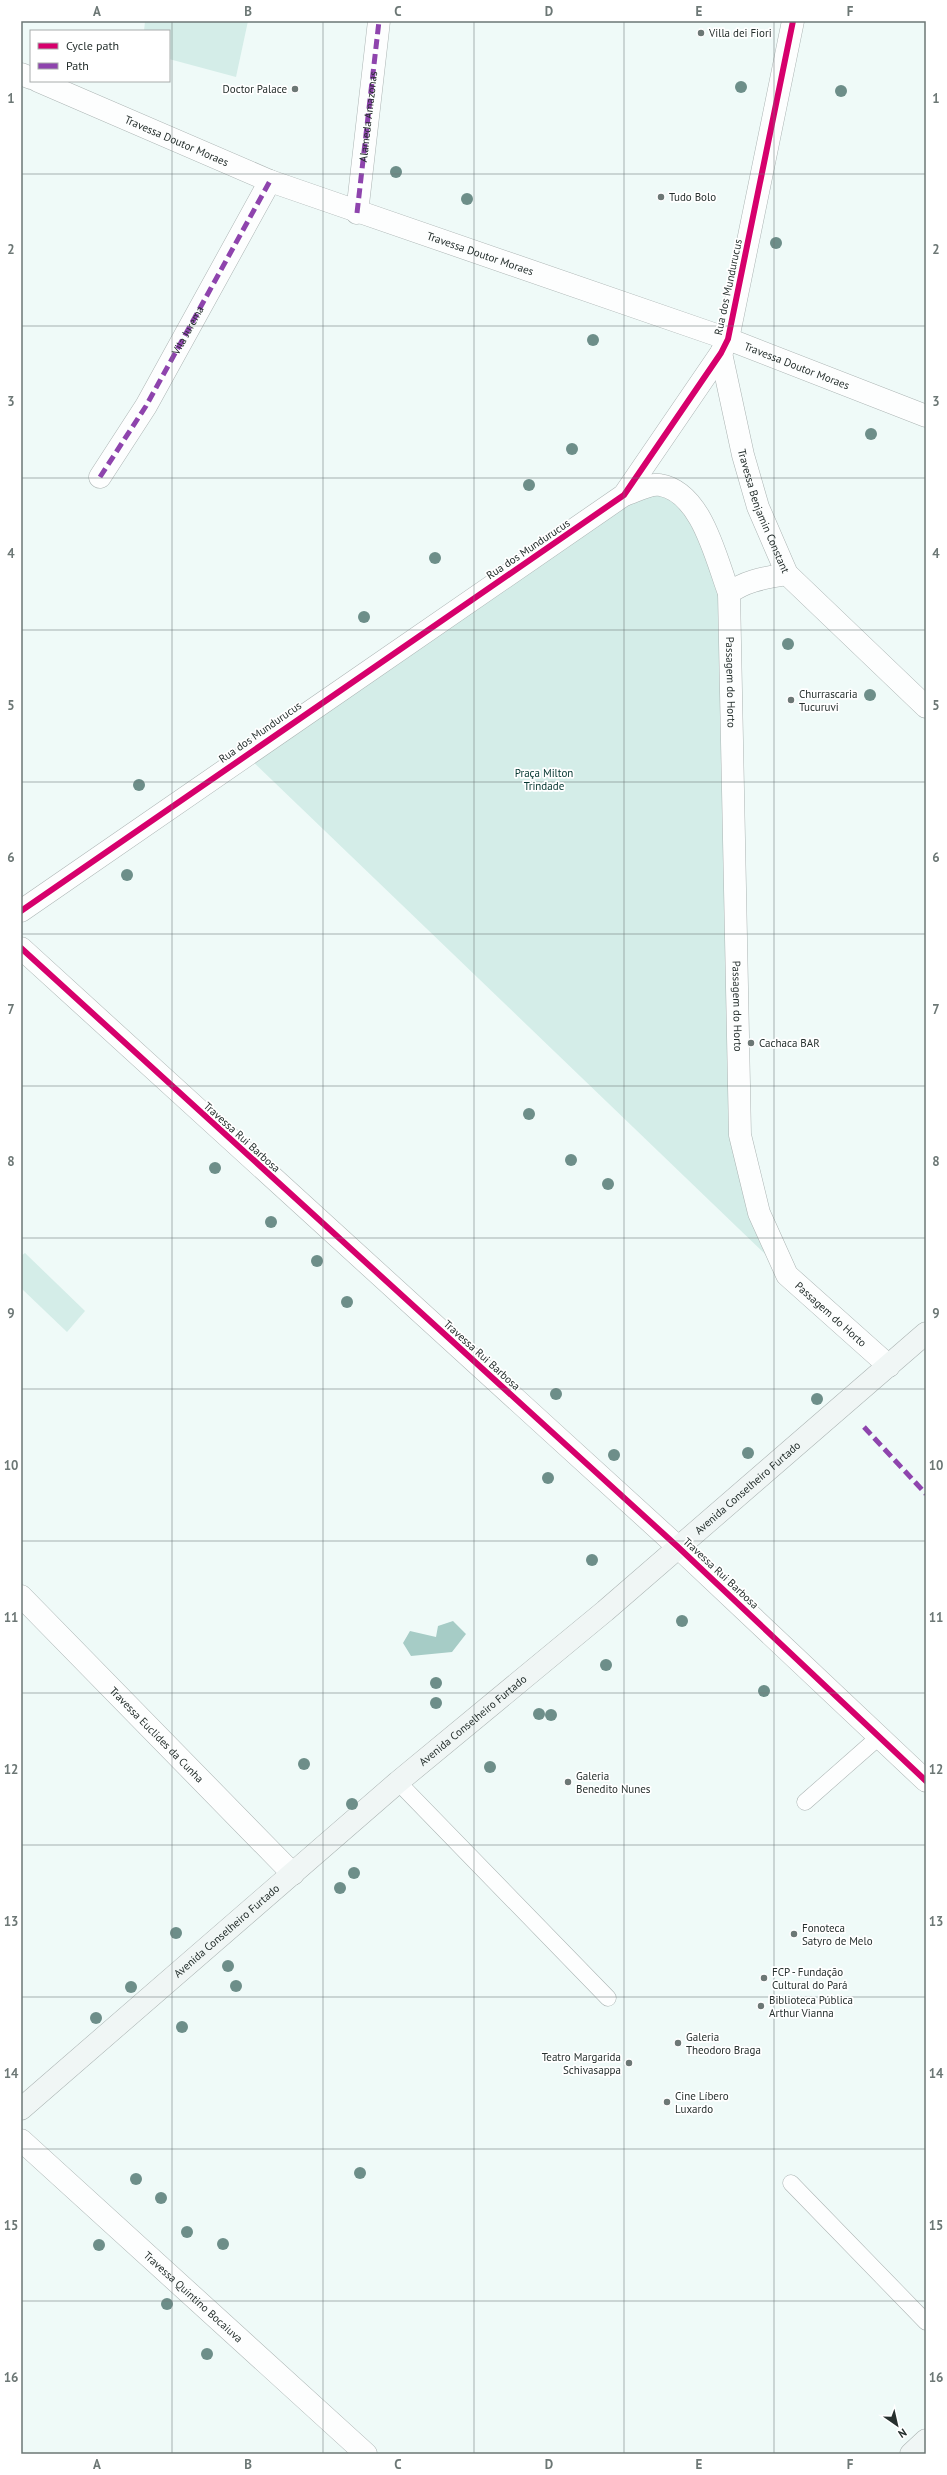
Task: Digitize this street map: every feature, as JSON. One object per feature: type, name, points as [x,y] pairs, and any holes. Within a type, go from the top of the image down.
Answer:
[{"type":"main road","name":"Avenida Conselheiro Furtado","points":[[21,2109],[398,1782],[678,1547],[926,1333]]},
{"type":"main road","points":[[911,2454],[926,2440]]},
{"type":"street","name":"Alameda Amazonas","points":[[357,213],[379,21]]},
{"type":"street","name":"Rua dos Mundurucus","points":[[21,911],[624,495],[724,346],[794,21]]},
{"type":"street","name":"Travessa Doutor Moraes","points":[[40,82],[270,181],[724,346],[926,416]]},
{"type":"street","name":"Vila Jurema","points":[[100,476],[146,406],[270,181]]},
{"type":"street","name":"Travessa Benjamin Constant","points":[[724,346],[743,455],[758,507],[787,574],[926,707]]},
{"type":"street","name":"Passagem do Horto","points":[[624,495],[659,485],[681,493],[698,513],[729,593],[740,1135],[759,1213],[787,1275],[889,1366]]},
{"type":"street","points":[[729,593],[741,584],[754,579],[787,574]]},
{"type":"street","name":"Travessa Rui Barbosa","points":[[21,948],[678,1547],[926,1781]]},
{"type":"street","name":"Travessa Euclides da Cunha","points":[[21,1596],[293,1874]]},
{"type":"street","name":"Travessa Quintino Bocaiuva","points":[[21,2140],[366,2454]]},
{"type":"lane","points":[[805,1802],[880,1736]]},
{"type":"lane","points":[[398,1782],[605,1990]]},
{"type":"lane","points":[[791,2183],[926,2322]]},
{"type":"green space","points":[[145,21],[248,21],[236,77],[170,59],[170,30],[144,30]]},
{"type":"green space","name":"Praça Milton Trindade","points":[[681,493],[729,593],[740,1135],[787,1275],[246,755],[624,495]]},
{"type":"green space","points":[[25,1253],[85,1311],[67,1332],[21,1288],[21,1256]]},
{"type":"water","points":[[453,1621],[466,1634],[452,1652],[411,1656],[403,1643],[410,1631],[436,1637],[438,1626]]},
{"type":"marked path","points":[[357,213],[379,21]]},
{"type":"marked path","points":[[100,477],[146,406],[270,181]]},
{"type":"marked path","points":[[864,1427],[926,1494]]},
{"type":"cycle path","points":[[21,911],[624,495],[721,353],[728,339],[793,21]]},
{"type":"cycle path","points":[[21,948],[678,1547],[926,1781]]},
{"type":"place","name":"Villa dei Fiori","points":[[701,33]]},
{"type":"place","name":"Doctor Palace","points":[[295,89]]},
{"type":"place","name":"Tudo Bolo","points":[[661,197]]},
{"type":"place","name":"Churrascaria Tucuruvi","points":[[791,700]]},
{"type":"place","name":"Cachaca BAR","points":[[751,1043]]},
{"type":"place","name":"Galeria Benedito Nunes","points":[[568,1782]]},
{"type":"place","name":"Fonoteca Satyro de Melo","points":[[794,1934]]},
{"type":"place","name":"FCP - Fundação Cultural do Pará","points":[[764,1978]]},
{"type":"place","name":"Biblioteca Pública Arthur Vianna","points":[[761,2006]]},
{"type":"place","name":"Galeria Theodoro Braga","points":[[678,2043]]},
{"type":"place","name":"Teatro Margarida Schivasappa","points":[[629,2063]]},
{"type":"place","name":"Cine Líbero Luxardo","points":[[667,2102]]}]
